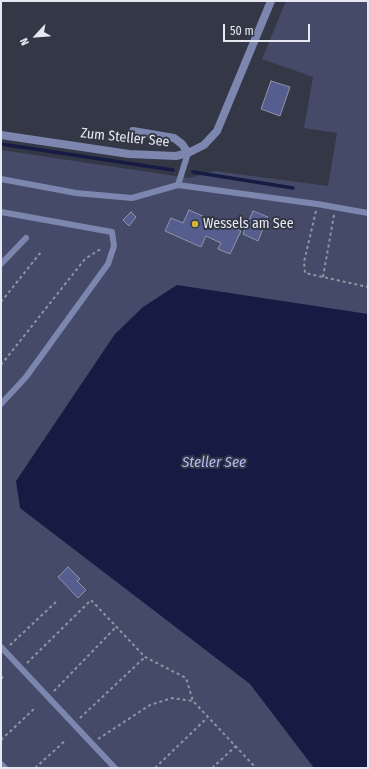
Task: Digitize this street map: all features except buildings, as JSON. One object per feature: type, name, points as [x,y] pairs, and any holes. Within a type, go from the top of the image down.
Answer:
[{"type":"street","name":"Zum Steller See","points":[[1,135],[129,154],[176,156],[188,153],[204,145],[216,131],[271,1]]},
{"type":"street","points":[[133,131],[174,138],[182,144],[188,153]]},
{"type":"lane","points":[[178,185],[188,153]]},
{"type":"lane","points":[[1,179],[76,193],[132,198],[178,185],[317,204],[368,213]]},
{"type":"lane","points":[[1,212],[112,232],[114,246],[108,264],[103,271],[26,377],[1,404]]},
{"type":"lane","points":[[1,264],[26,238]]},
{"type":"lane","points":[[2,648],[115,768]]},
{"type":"lane","points":[[1,764],[5,768]]},
{"type":"path","points":[[317,204],[304,262],[305,273],[368,287]]},
{"type":"path","points":[[323,277],[336,207]]},
{"type":"path","points":[[1,365],[85,259],[99,250],[114,246]]},
{"type":"path","points":[[1,302],[41,252]]},
{"type":"path","points":[[21,668],[91,600],[145,657],[186,678],[193,701],[256,768]]},
{"type":"path","points":[[2,648],[57,601]]},
{"type":"path","points":[[48,697],[116,627]]},
{"type":"path","points":[[74,724],[145,657]]},
{"type":"path","points":[[1,679],[5,674]]},
{"type":"path","points":[[92,743],[150,705],[172,698],[193,701]]},
{"type":"path","points":[[1,740],[36,707]]},
{"type":"path","points":[[155,768],[208,717]]},
{"type":"path","points":[[35,768],[66,740]]},
{"type":"path","points":[[212,768],[236,746]]},
{"type":"shaded area","points":[[286,1],[368,1],[368,768],[1,768],[1,150],[189,178],[215,171],[328,186],[337,133],[304,128],[313,77],[262,59]]},
{"type":"water","name":"Steller See","points":[[177,285],[368,314],[368,768],[314,768],[250,684],[20,508],[16,481],[115,334],[143,307]]},
{"type":"waterway","points":[[1,144],[173,170]]},
{"type":"waterway","points":[[193,172],[293,188]]},
{"type":"place","name":"Wessels am See","points":[[195,224]]}]
